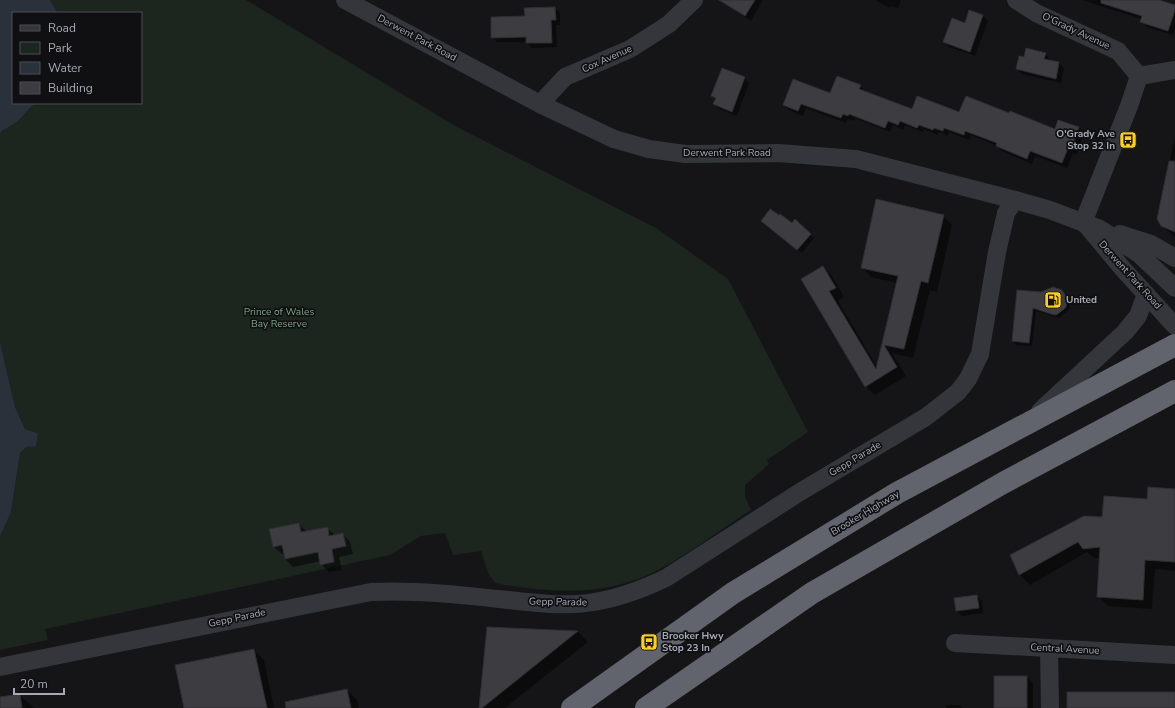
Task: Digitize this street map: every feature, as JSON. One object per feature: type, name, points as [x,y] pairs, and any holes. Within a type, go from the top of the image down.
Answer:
[{"type":"highway","name":"Brooker Highway","points":[[572,708],[733,593],[896,493],[1175,345]]},
{"type":"highway","points":[[646,708],[812,593],[1003,483],[1175,391]]},
{"type":"street","name":"Derwent Park Road","points":[[345,0],[540,104],[614,139],[649,149],[685,154],[778,153],[856,160],[1015,200],[1050,210],[1090,226],[1139,254],[1175,288]]},
{"type":"street","name":"Cox Avenue","points":[[540,104],[565,77],[630,50],[669,24],[694,0]]},
{"type":"street","name":"O'Grady Avenue","points":[[1016,0],[1036,13],[1118,50],[1139,76]]},
{"type":"street","points":[[1175,70],[1139,76],[1090,226],[1151,244],[1175,258]]},
{"type":"street","name":"Gepp Parade","points":[[0,667],[371,592],[427,592],[566,604],[592,603],[619,597],[666,578],[800,492],[926,417],[958,392],[968,379],[980,354],[997,252],[1006,213],[1015,200]]},
{"type":"street","name":"Derwent Park Road","points":[[1090,226],[1123,269],[1175,326]]},
{"type":"street","points":[[1025,425],[1125,332],[1138,316],[1146,294]]},
{"type":"street","points":[[1152,403],[1175,405]]},
{"type":"street","name":"Central Avenue","points":[[954,643],[1175,655]]},
{"type":"street","points":[[1049,648],[1050,708]]},
{"type":"green space","name":"Prince of Wales Bay Reserve","points":[[50,0],[246,0],[457,127],[656,228],[728,279],[808,432],[767,460],[769,464],[745,485],[745,497],[751,510],[662,568],[622,584],[601,588],[559,591],[516,587],[495,583],[489,575],[481,551],[453,555],[445,533],[421,536],[390,555],[45,629],[48,640],[0,650],[0,537],[11,512],[20,453],[38,433],[25,429],[15,407],[0,342],[0,134],[2,131],[17,122],[34,104],[142,104],[142,12],[57,12]]},
{"type":"water","points":[[0,0],[50,0],[57,12],[12,12],[12,104],[34,104],[17,122],[2,131],[0,134]]},
{"type":"water","points":[[0,342],[15,407],[25,429],[38,433],[36,446],[26,447],[20,453],[11,512],[0,537]]},
{"type":"building","points":[[719,0],[755,0],[745,16]]},
{"type":"building","points":[[1101,0],[1159,0],[1175,5],[1175,10],[1168,31],[1140,22],[1142,16],[1101,3]]},
{"type":"building","points":[[555,7],[556,20],[551,20],[552,43],[526,43],[526,37],[491,38],[491,17],[525,16],[524,8]]},
{"type":"building","points":[[969,10],[983,15],[970,52],[943,42],[952,18],[965,23]]},
{"type":"building","points":[[1026,48],[1046,53],[1044,59],[1059,62],[1056,79],[1016,69],[1019,56],[1024,57]]},
{"type":"building","points":[[722,68],[745,77],[732,112],[713,104],[716,98],[711,96]]},
{"type":"building","points":[[837,76],[861,85],[859,89],[912,109],[917,96],[959,112],[966,96],[1009,113],[1010,111],[1055,129],[1058,120],[1079,127],[1071,150],[1068,148],[1062,163],[1030,151],[1027,159],[996,146],[997,143],[965,131],[964,135],[944,128],[943,131],[934,128],[933,130],[919,125],[917,128],[900,121],[898,125],[888,121],[885,128],[849,114],[848,116],[843,114],[841,118],[801,104],[798,111],[783,105],[793,79],[830,93]]},
{"type":"building","points":[[1169,161],[1175,161],[1175,232],[1161,226],[1157,219]]},
{"type":"building","points":[[876,199],[944,215],[928,283],[921,281],[904,349],[884,345],[897,367],[865,387],[801,279],[823,266],[836,288],[829,291],[876,369],[898,276],[861,268]]},
{"type":"building","points":[[770,209],[792,223],[795,219],[811,234],[797,250],[761,221]]},
{"type":"building","points":[[1053,287],[1062,290],[1067,298],[1066,307],[1056,315],[1033,308],[1029,343],[1012,341],[1017,290],[1041,292]]},
{"type":"building","points":[[1148,487],[1175,489],[1175,562],[1145,560],[1143,600],[1097,597],[1100,547],[1083,549],[1078,542],[1019,575],[1010,555],[1084,516],[1102,517],[1104,496],[1147,499]]},
{"type":"building","points":[[299,523],[301,532],[328,527],[329,536],[343,533],[346,546],[332,549],[334,562],[320,565],[318,552],[285,559],[282,545],[273,547],[269,529]]},
{"type":"building","points":[[977,595],[979,608],[956,611],[954,598]]},
{"type":"building","points":[[487,627],[578,631],[482,708],[479,708]]},
{"type":"building","points":[[254,649],[267,708],[184,708],[175,665]]},
{"type":"building","points":[[994,676],[1027,676],[1027,708],[994,708]]},
{"type":"building","points":[[347,689],[351,708],[286,708],[285,702]]},
{"type":"building","points":[[1067,692],[1175,692],[1175,708],[1067,708]]},
{"type":"building","points":[[20,694],[22,708],[0,708],[0,697]]},
{"type":"place","name":"O'Grady Ave Stop 32 In","points":[[1128,140]]},
{"type":"place","name":"United","points":[[1053,300]]},
{"type":"place","name":"Brooker Hwy Stop 23 In","points":[[649,642]]}]
